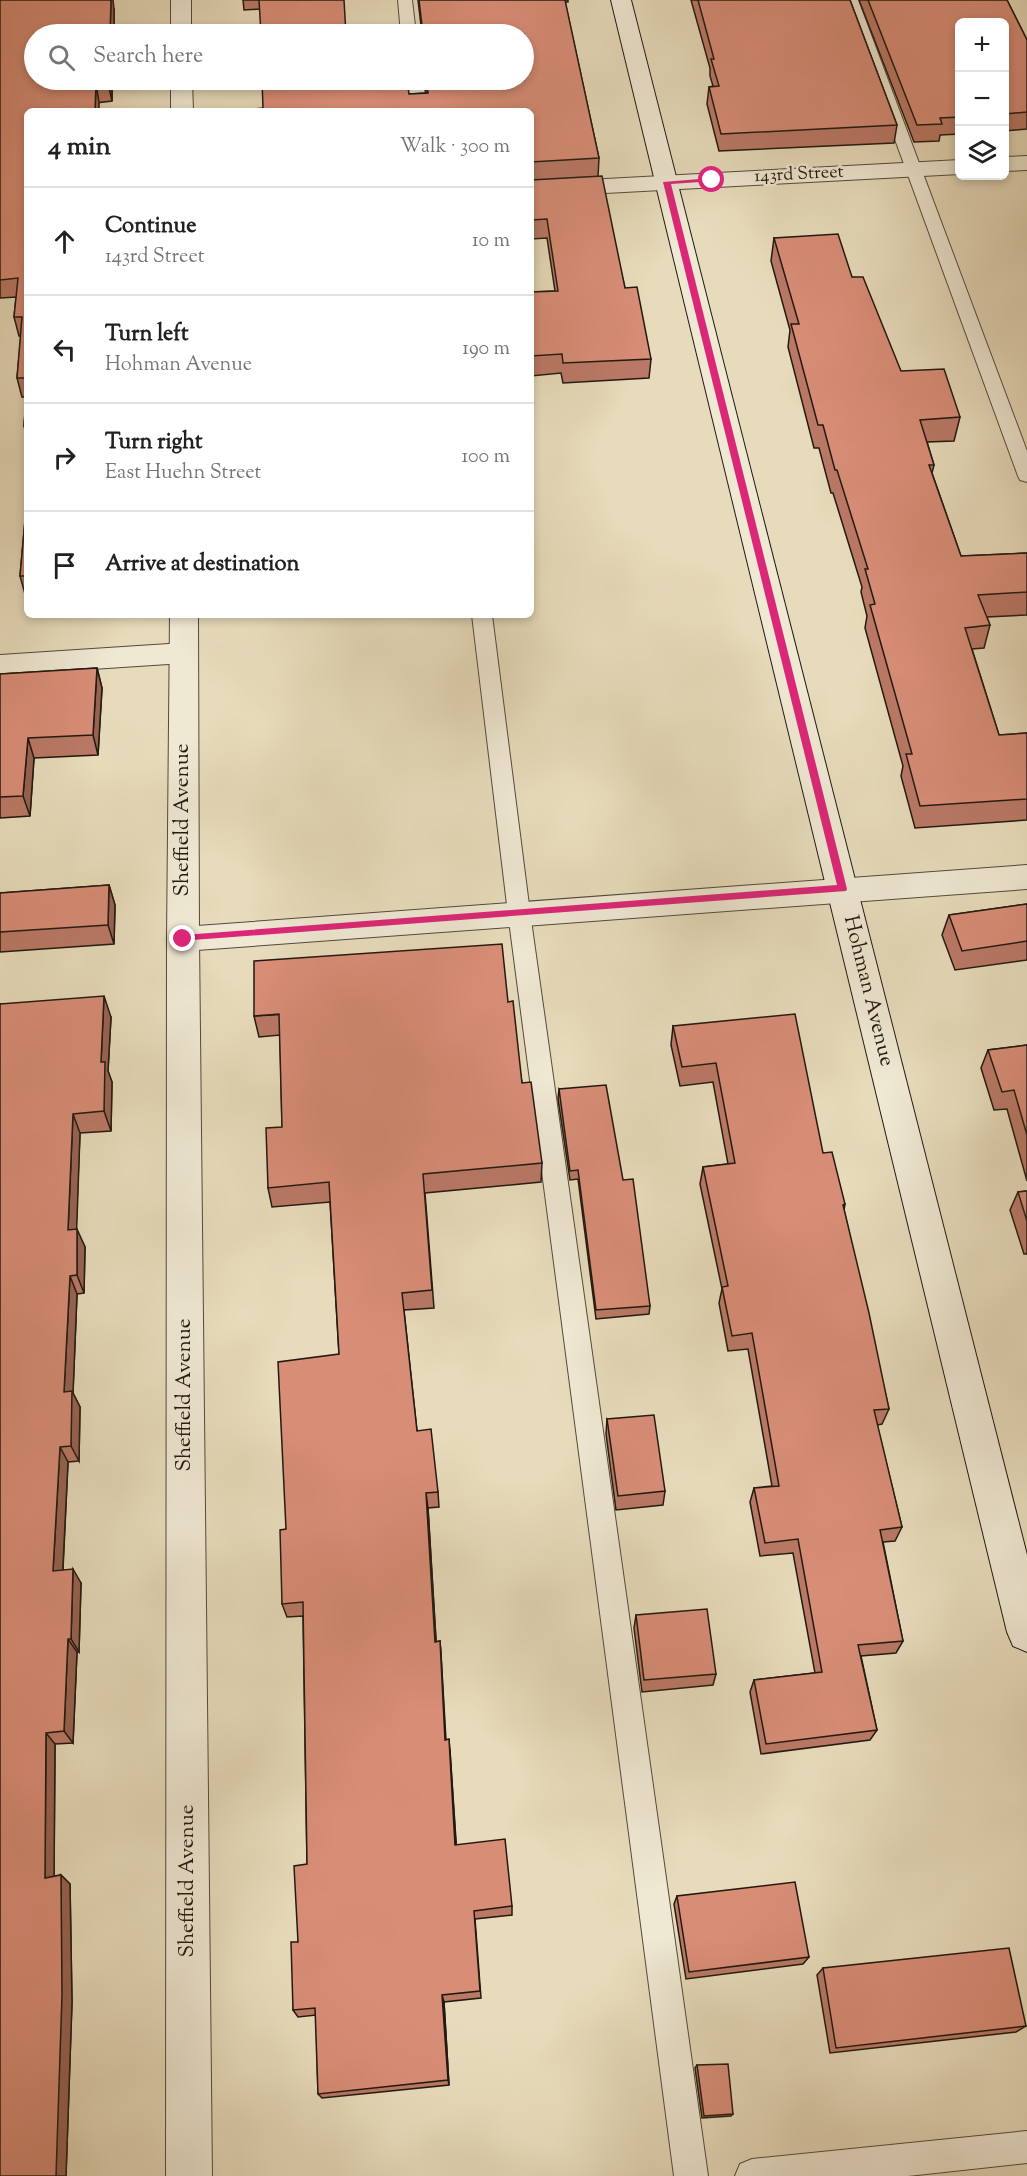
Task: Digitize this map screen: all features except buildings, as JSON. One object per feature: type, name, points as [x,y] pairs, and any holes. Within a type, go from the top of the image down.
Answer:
[{"type":"street","points":[[181,0],[181,24]]},
{"type":"street","name":"Hohman Avenue","points":[[621,0],[1027,1632]]},
{"type":"street","points":[[182,90],[182,108]]},
{"type":"street","points":[[1009,164],[1027,163]]},
{"type":"street","name":"143rd Street","points":[[534,190],[955,167]]},
{"type":"street","name":"Sheffield Avenue","points":[[184,618],[183,939],[189,2176]]},
{"type":"street","points":[[0,665],[184,653]]},
{"type":"street","points":[[183,939],[1027,877]]},
{"type":"lane","points":[[405,0],[408,24]]},
{"type":"lane","points":[[850,0],[915,169],[1027,476]]},
{"type":"lane","points":[[416,90],[419,108]]},
{"type":"lane","points":[[482,618],[519,913],[692,2176]]},
{"type":"lane","points":[[752,2176],[1027,2147]]},
{"type":"route","points":[[183,939],[842,889],[667,182],[712,180]]}]
